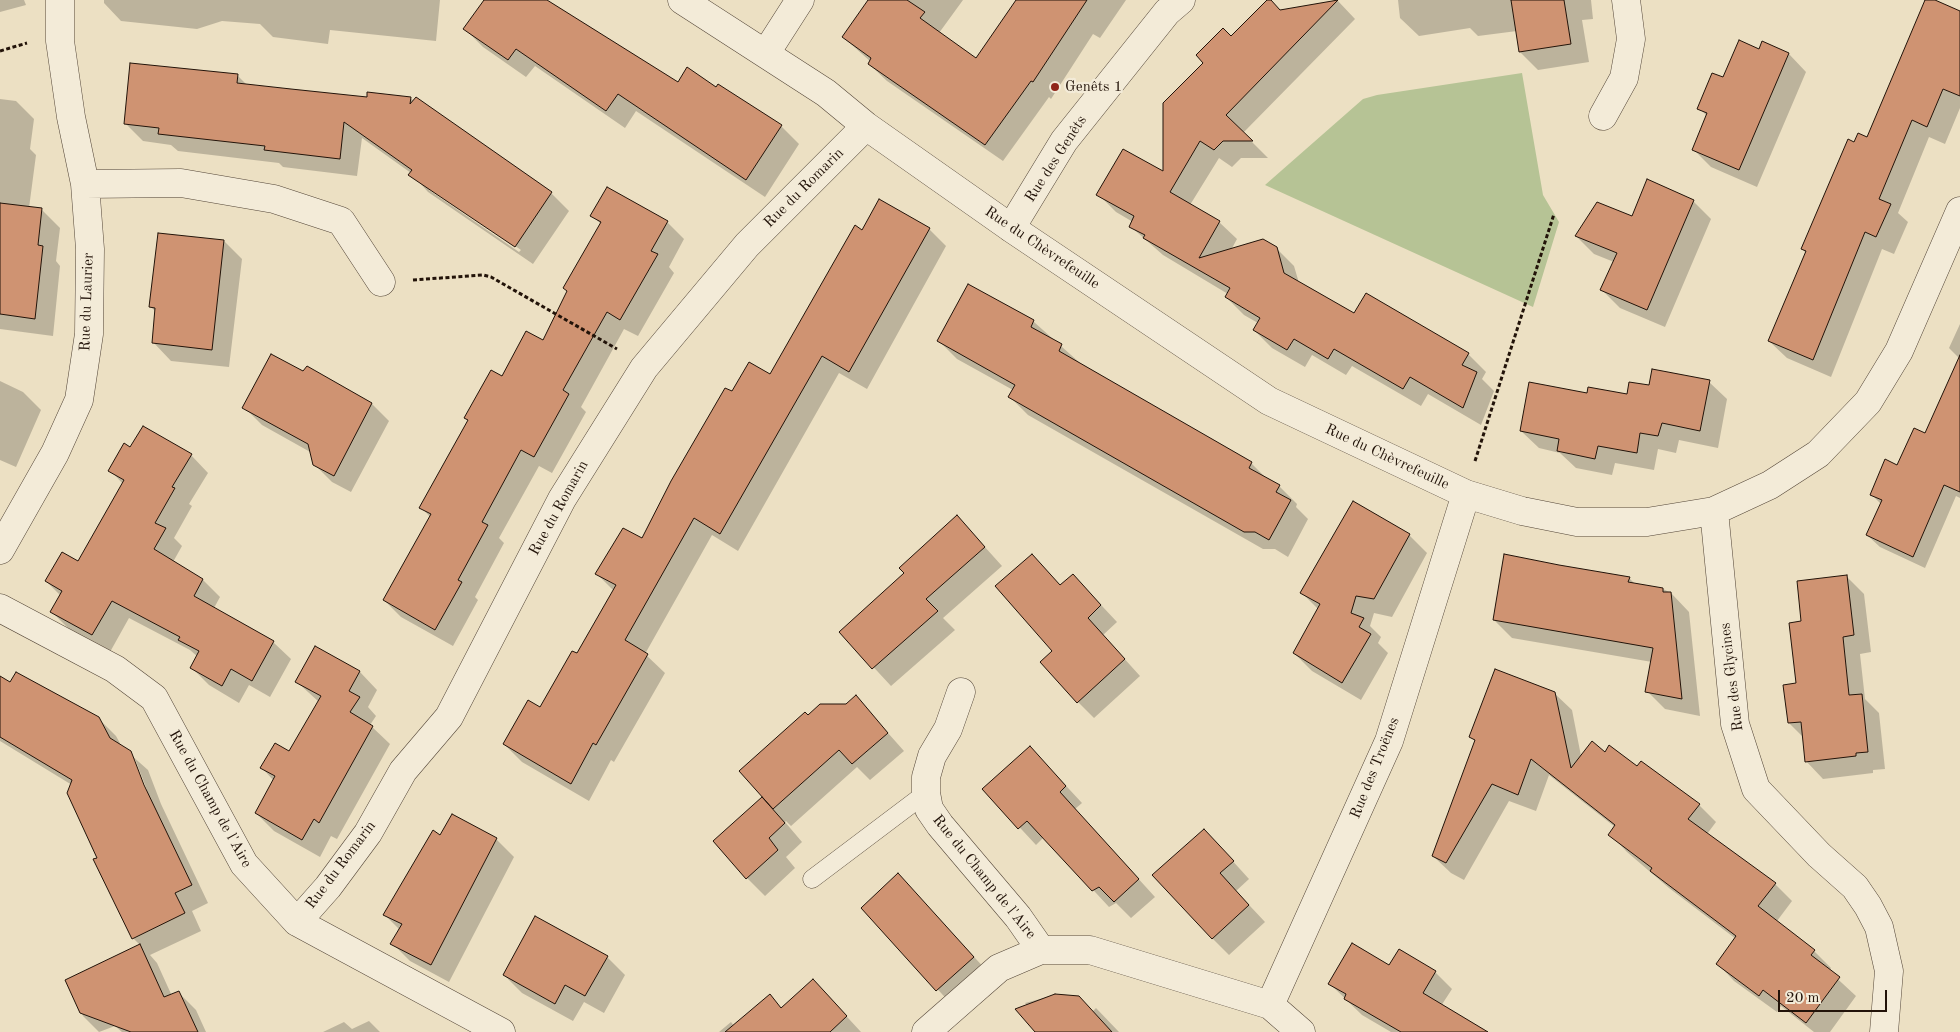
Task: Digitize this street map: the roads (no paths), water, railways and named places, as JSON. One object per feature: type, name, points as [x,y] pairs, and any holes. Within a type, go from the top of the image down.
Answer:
[{"type":"street","name":"Rue du Laurier","points":[[4,533],[55,453],[79,400],[89,334],[90,249],[85,184],[71,117],[60,41],[60,0]]},
{"type":"street","name":"Rue du Chèvrefeuille","points":[[682,0],[766,53],[826,94],[866,126],[1012,228],[1269,401],[1466,494],[1522,511],[1577,522],[1647,522],[1714,511],[1770,485],[1818,454],[1868,402],[1899,351],[1960,211]]},
{"type":"street","points":[[766,53],[800,0]]},
{"type":"street","name":"Rue des Genêts","points":[[1012,228],[1064,141],[1167,12],[1181,0]]},
{"type":"street","points":[[1603,116],[1624,78],[1631,39],[1626,0]]},
{"type":"street","name":"Rue du Romarin","points":[[297,922],[328,887],[368,833],[403,771],[449,716],[562,499],[644,368],[747,245],[866,126]]},
{"type":"street","points":[[85,184],[181,183],[274,199],[341,221],[380,282]]},
{"type":"street","name":"Rue des Troënes","points":[[1270,1005],[1389,741],[1466,494]]},
{"type":"street","name":"Rue des Glycines","points":[[1714,511],[1735,724],[1756,788],[1819,854],[1855,887],[1879,927],[1889,971],[1884,1032]]},
{"type":"street","name":"Rue du Champ de l'Aire","points":[[0,608],[115,669],[154,698],[244,864],[297,922],[501,1032]]},
{"type":"street","name":"Rue du Champ de l'Aire","points":[[960,692],[948,729],[932,756],[926,777],[929,809],[940,826],[1018,917],[1041,950]]},
{"type":"street","name":"Rue du Champ de l'Aire","points":[[926,1032],[999,968],[1041,950],[1090,950],[1270,1005],[1301,1032]]},
{"type":"lane","points":[[812,879],[926,793]]},
{"type":"place","name":"Genêts 1","points":[[1055,87]]}]
